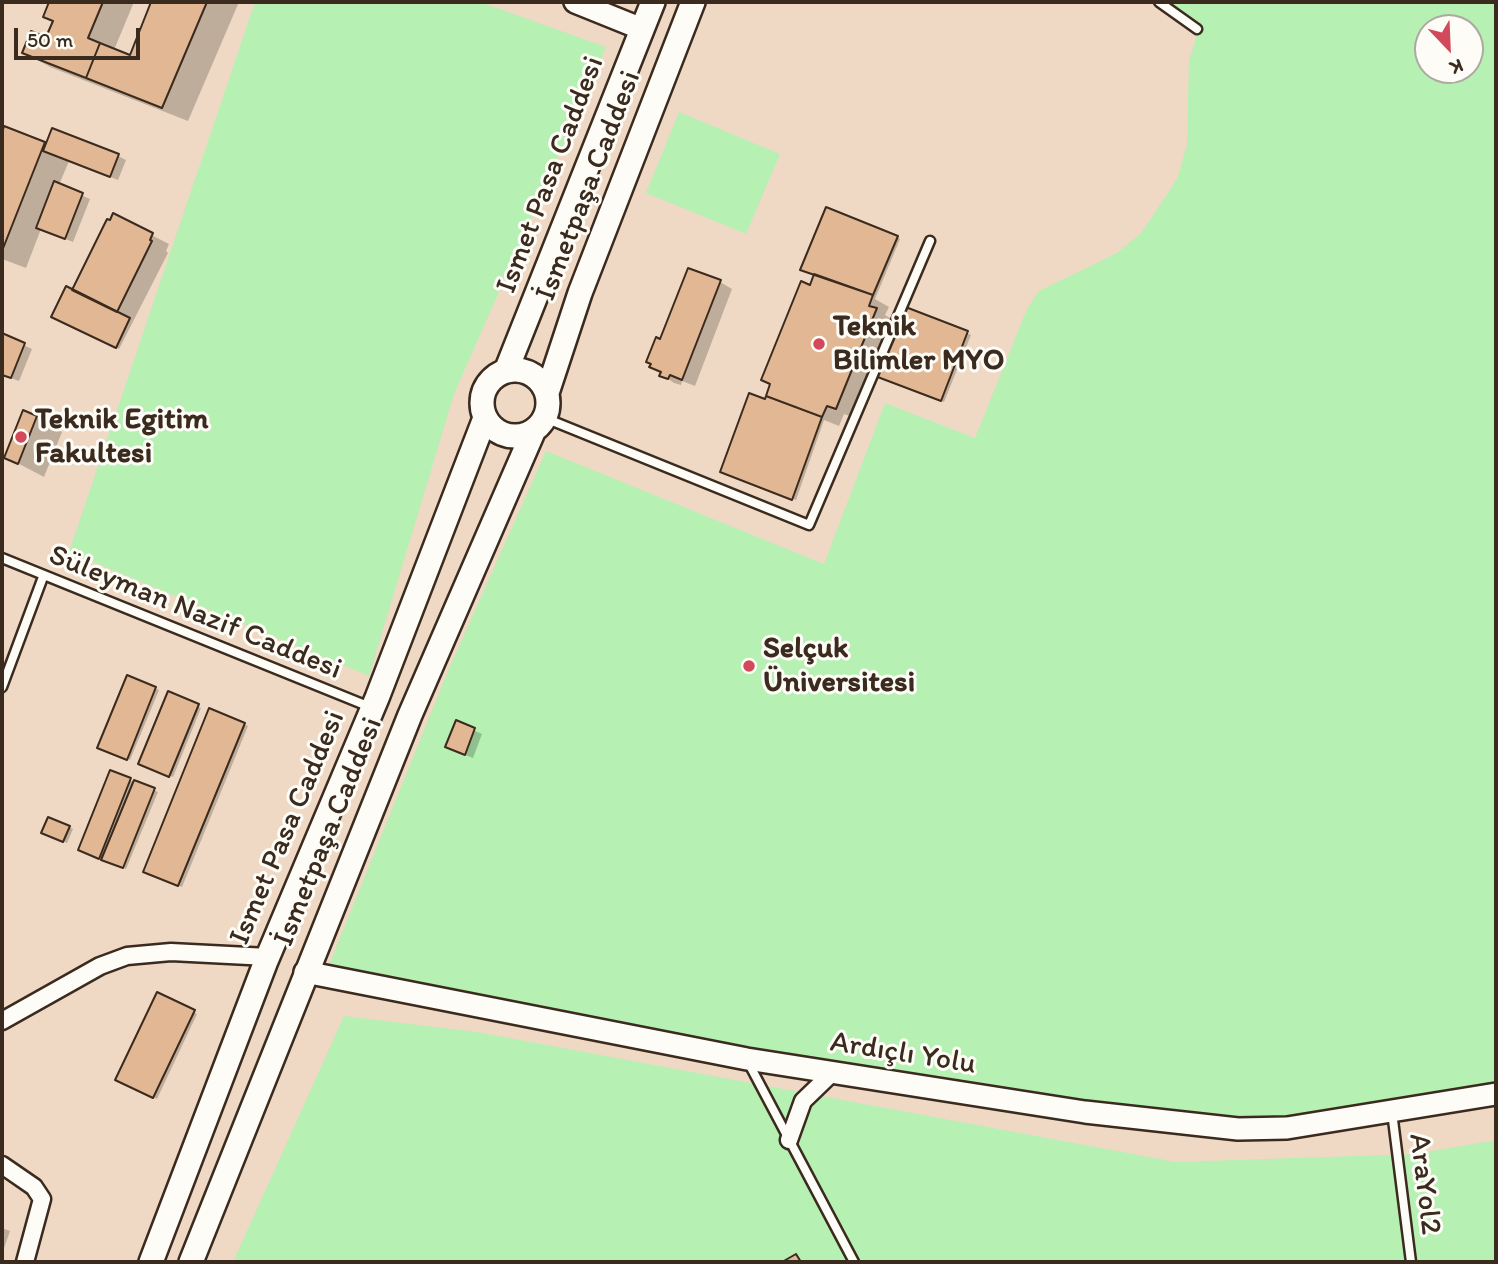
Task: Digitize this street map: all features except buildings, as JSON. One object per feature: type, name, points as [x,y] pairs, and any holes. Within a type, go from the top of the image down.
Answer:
[{"type":"main road","name":"Ismet Pasa Caddesi","points":[[506,371],[653,2]]},
{"type":"main road","name":"İsmetpaşa Caddesi","points":[[547,393],[579,293],[693,2]]},
{"type":"main road","points":[[516,370],[536,377],[547,393],[540,424],[512,437],[501,434],[485,418],[482,395],[487,384],[506,371],[516,370]]},
{"type":"main road","name":"Ismet Pasa Caddesi","points":[[151,1262],[268,957],[373,708],[485,418]]},
{"type":"main road","name":"İsmetpaşa Caddesi","points":[[191,1262],[305,972],[416,703],[540,424]]},
{"type":"street","points":[[575,2],[642,29]]},
{"type":"street","points":[[2,1021],[100,966],[127,956],[171,951],[268,957]]},
{"type":"street","name":"Ardıçlı Yolu","points":[[305,972],[747,1059],[1085,1112],[1238,1129],[1287,1128],[1496,1094]]},
{"type":"street","points":[[789,1140],[803,1101],[832,1073]]},
{"type":"street","points":[[2,1165],[34,1187],[42,1199],[25,1262]]},
{"type":"lane","points":[[1158,2],[1197,29]]},
{"type":"lane","points":[[540,424],[809,526],[930,241]]},
{"type":"lane","name":"Süleyman Nazif Caddesi","points":[[2,558],[43,577],[373,708]]},
{"type":"lane","points":[[2,687],[43,577]]},
{"type":"lane","points":[[747,1059],[854,1262]]},
{"type":"lane","name":"AraYol2","points":[[1392,1111],[1411,1262]]},
{"type":"shaded area","name":"Selçuk Üniversitesi","points":[[2,2],[1496,2],[1496,1262],[2,1262]]},
{"type":"green space","points":[[255,2],[480,2],[606,47],[454,394],[369,676],[69,552]]},
{"type":"green space","points":[[1166,2],[1496,2],[1496,1084],[1291,1115],[1197,1117],[1142,1112],[756,1053],[329,965],[448,671],[546,451],[824,564],[885,403],[975,438],[1027,309],[1039,291],[1117,253],[1141,233],[1177,179],[1187,145],[1189,60],[1196,39],[1192,25],[1179,10]]},
{"type":"green space","points":[[679,112],[780,154],[746,234],[646,193]]},
{"type":"green space","points":[[344,1016],[477,1032],[1176,1162],[1414,1154],[1496,1140],[1496,1262],[233,1262]]},
{"type":"place","name":"Teknik Bilimler MYO","points":[[819,344]]},
{"type":"place","name":"Teknik Egitim Fakultesi","points":[[21,437]]},
{"type":"place","name":"Selçuk Üniversitesi","points":[[749,666]]}]
